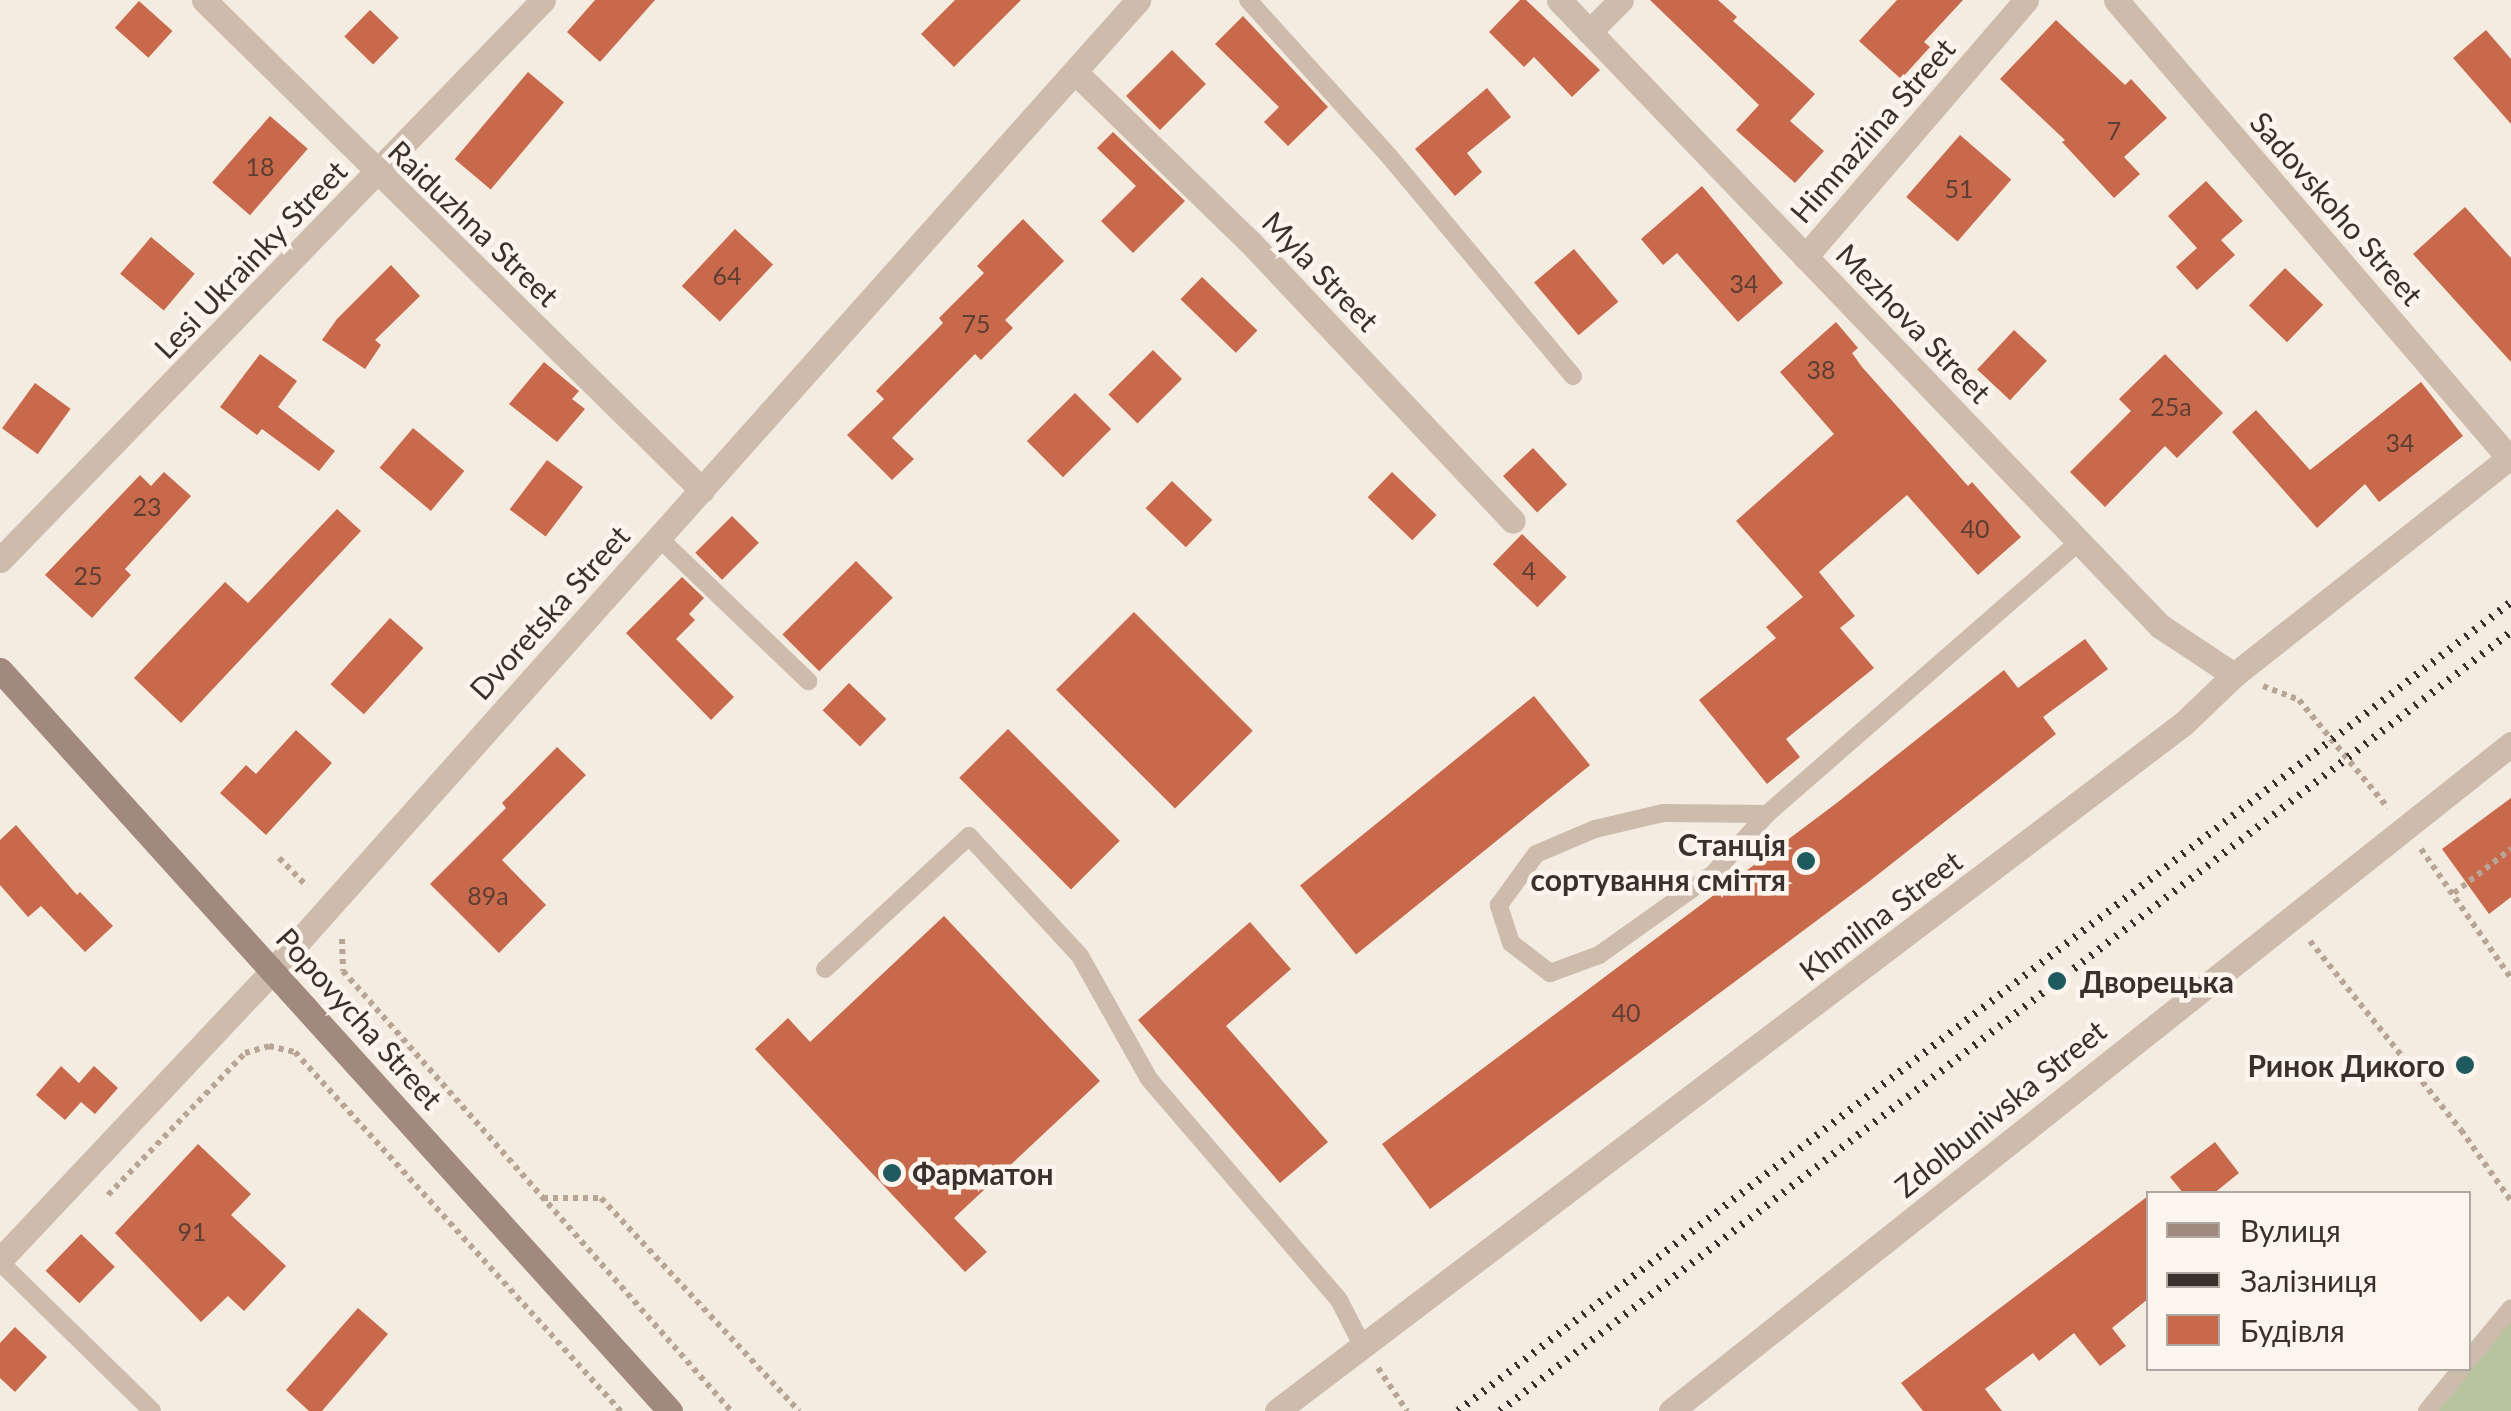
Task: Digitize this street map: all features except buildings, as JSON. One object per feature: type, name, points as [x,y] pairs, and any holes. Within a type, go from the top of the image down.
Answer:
[{"type":"main road","name":"Popovycha Street","points":[[0,670],[670,1411]]},
{"type":"street","name":"Raiduzhna Street","points":[[204,0],[702,490]]},
{"type":"street","name":"Lesi Ukrainky Street","points":[[0,560],[378,175],[543,0]]},
{"type":"street","name":"Dvoretska Street","points":[[0,1261],[273,970],[1138,0]]},
{"type":"street","name":"Mezhova Street","points":[[1558,0],[2160,626],[2234,675]]},
{"type":"street","points":[[1589,32],[1621,0]]},
{"type":"street","name":"Himnaziina Street","points":[[1806,257],[2026,0]]},
{"type":"street","name":"Sadovskoho Street","points":[[2116,0],[2510,457]]},
{"type":"street","name":"Myla Street","points":[[1075,72],[1250,242],[1513,521]]},
{"type":"street","name":"Khmilna Street","points":[[1277,1411],[2169,735],[2234,675],[2510,457]]},
{"type":"street","name":"Zdolbunivska Street","points":[[1671,1411],[2511,744]]},
{"type":"lane","points":[[1248,0],[1389,156],[1574,376]]},
{"type":"lane","points":[[659,538],[808,680]]},
{"type":"lane","points":[[1767,814],[1663,812],[1595,829],[1536,854],[1499,905],[1511,943],[1550,973],[1600,955],[1713,874],[1767,814],[2079,542]]},
{"type":"lane","points":[[825,969],[970,836],[1080,956],[1149,1079],[1339,1300],[1363,1346]]},
{"type":"lane","points":[[0,1261],[152,1411]]},
{"type":"lane","points":[[2471,1356],[2511,1308]]},
{"type":"lane","points":[[2427,1411],[2460,1371]]},
{"type":"path","points":[[2234,675],[2299,700],[2404,826],[2511,978]]},
{"type":"path","points":[[2454,892],[2511,849]]},
{"type":"path","points":[[279,858],[342,921],[343,971],[731,1411]]},
{"type":"path","points":[[2291,917],[2461,1130],[2511,1200]]},
{"type":"path","points":[[98,1205],[245,1053],[268,1046],[294,1052],[621,1411]]},
{"type":"path","points":[[543,1198],[601,1198],[799,1411]]},
{"type":"path","points":[[1363,1346],[1407,1411]]},
{"type":"green space","points":[[2511,1308],[2511,1411],[2427,1411],[2460,1371],[2471,1371],[2471,1357]]},
{"type":"railway","points":[[1458,1411],[2511,602]]},
{"type":"railway","points":[[1500,1411],[2511,632]]},
{"type":"place","name":"Станція сортування сміття","points":[[1806,861]]},
{"type":"place","name":"Дворецька","points":[[2057,981]]},
{"type":"place","name":"Ринок Дикого","points":[[2465,1065]]},
{"type":"place","name":"Фарматон","points":[[892,1173]]}]
